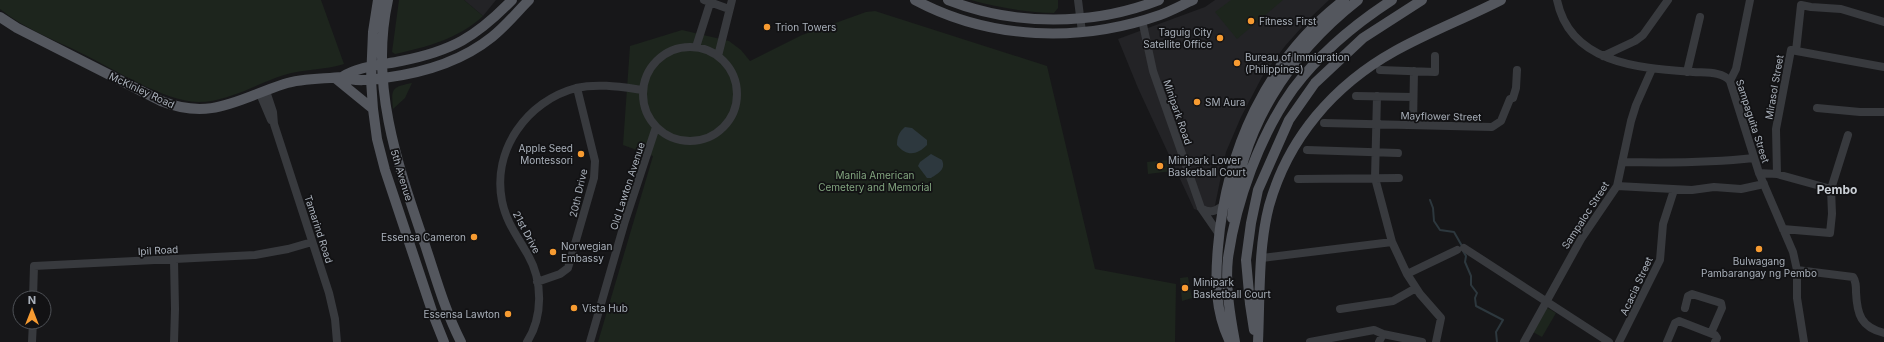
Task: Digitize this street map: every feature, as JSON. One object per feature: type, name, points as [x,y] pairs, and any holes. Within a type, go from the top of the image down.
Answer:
[{"type":"main road","name":"5th Avenue","points":[[378,0],[374,18],[371,80],[377,139],[385,170],[434,317],[444,342]]},
{"type":"main road","name":"5th Avenue","points":[[388,0],[383,37],[382,64],[386,109],[398,166],[448,313],[461,342]]},
{"type":"main road","name":"McKinley Road","points":[[338,78],[372,66],[424,56],[464,40],[485,27],[512,0]]},
{"type":"main road","name":"McKinley Road","points":[[0,17],[40,40],[161,101],[178,108],[217,108],[295,82],[338,78],[348,80],[371,80],[429,69],[451,62],[470,52],[492,37],[529,0]]},
{"type":"main road","points":[[915,0],[956,18],[994,29],[1042,34],[1082,32],[1112,28],[1160,15],[1193,0]]},
{"type":"main road","points":[[948,0],[979,11],[998,15],[1037,19],[1079,18],[1108,14],[1159,0]]},
{"type":"main road","points":[[1230,342],[1220,317],[1217,275],[1219,234],[1236,154],[1248,123],[1263,93],[1281,65],[1300,41],[1325,15],[1344,0]]},
{"type":"main road","points":[[1235,342],[1230,317],[1228,258],[1238,178],[1248,146],[1275,90],[1297,58],[1325,29],[1358,0]]},
{"type":"main road","points":[[1228,258],[1246,186],[1258,152],[1293,89],[1329,49],[1350,29],[1392,0]]},
{"type":"main road","points":[[1257,342],[1250,304],[1246,260],[1258,190],[1274,151],[1289,120],[1315,83],[1363,38],[1422,0]]},
{"type":"main road","points":[[1257,342],[1262,258],[1269,207],[1277,183],[1295,144],[1308,125],[1330,98],[1362,71],[1395,50],[1501,0]]},
{"type":"main road","points":[[338,78],[373,109]]},
{"type":"street","points":[[718,56],[732,0]]},
{"type":"street","points":[[1078,0],[1079,18],[1082,32]]},
{"type":"street","name":"Sampaguita Street","points":[[1557,0],[1561,14],[1569,31],[1588,49],[1615,61],[1652,69],[1714,73],[1727,77],[1730,81],[1759,173],[1793,252],[1797,270],[1797,298],[1804,342]]},
{"type":"street","points":[[1603,56],[1635,41],[1643,35],[1668,0]]},
{"type":"street","points":[[1730,81],[1736,69],[1750,0]]},
{"type":"street","points":[[696,47],[708,1],[729,9]]},
{"type":"street","points":[[1796,51],[1801,5],[1841,9],[1884,22]]},
{"type":"street","points":[[1688,72],[1700,17]]},
{"type":"street","name":"Minipark Road","points":[[1142,20],[1153,71],[1201,208],[1219,234]]},
{"type":"street","points":[[696,47],[707,50],[718,56],[729,66],[737,88],[737,103],[727,124],[708,138],[690,142],[671,138],[656,127],[645,110],[643,90],[650,69],[660,58],[674,50],[696,47]]},
{"type":"street","name":"Mirasol Street","points":[[1777,174],[1776,129],[1791,50],[1884,67]]},
{"type":"street","points":[[1380,70],[1434,72],[1435,56]]},
{"type":"street","name":"Sampaloc Street","points":[[1524,342],[1581,239],[1617,186],[1636,105],[1652,69]]},
{"type":"street","name":"Mayflower Street","points":[[1324,123],[1492,127],[1501,121],[1510,99],[1513,98],[1516,88],[1517,70]]},
{"type":"street","points":[[1413,125],[1414,71]]},
{"type":"street","name":"21st Drive","points":[[527,342],[537,320],[539,305],[538,282],[532,263],[512,229],[504,209],[500,186],[502,162],[513,136],[526,118],[550,99],[577,88],[609,85],[643,90]]},
{"type":"street","name":"20th Drive","points":[[538,282],[560,274],[568,268],[594,178],[595,161],[577,88]]},
{"type":"street","name":"Tamarind Road","points":[[263,92],[268,114],[274,124],[329,293],[335,319],[337,342]]},
{"type":"street","points":[[1356,96],[1413,97]]},
{"type":"street","points":[[1376,96],[1375,178],[1392,242],[1407,274],[1416,288],[1441,318],[1436,342]]},
{"type":"street","points":[[1817,108],[1860,112],[1884,112]]},
{"type":"street","name":"Old Lawton Avenue","points":[[590,342],[625,221],[656,127]]},
{"type":"street","points":[[1782,229],[1830,233],[1832,214],[1831,189],[1848,136]]},
{"type":"street","points":[[1307,150],[1398,153]]},
{"type":"street","points":[[1622,162],[1700,163],[1754,158]]},
{"type":"street","points":[[1759,173],[1777,174],[1831,189]]},
{"type":"street","points":[[1298,179],[1399,178]]},
{"type":"street","points":[[1617,186],[1674,190],[1714,187],[1740,189],[1764,184]]},
{"type":"street","name":"Acacia Street","points":[[1619,342],[1660,260],[1663,224],[1674,190]]},
{"type":"street","points":[[1201,208],[1206,211],[1214,211],[1224,205]]},
{"type":"street","name":"Ipil Road","points":[[33,290],[34,266],[255,255],[288,249],[312,242]]},
{"type":"street","points":[[1262,258],[1392,242]]},
{"type":"street","points":[[1407,274],[1447,253],[1461,249],[1547,301],[1609,342]]},
{"type":"street","points":[[174,260],[176,309],[174,342]]},
{"type":"street","points":[[1797,270],[1853,277],[1856,304],[1860,316],[1869,328],[1884,332]]},
{"type":"street","points":[[1340,309],[1393,301],[1416,288]]},
{"type":"street","points":[[1685,308],[1688,296],[1692,294],[1721,303],[1722,308],[1711,333]]},
{"type":"street","points":[[1668,342],[1676,322],[1711,333],[1716,336],[1715,342]]},
{"type":"street","points":[[32,342],[33,330]]},
{"type":"street","points":[[1310,342],[1374,330],[1383,334],[1422,342]]},
{"type":"street","points":[[1379,342],[1383,334]]},
{"type":"shaded area","points":[[464,0],[496,0],[483,16]]},
{"type":"shaded area","name":"SM Aura","points":[[1215,0],[1329,0],[1310,18],[1285,46],[1262,77],[1241,117],[1226,152],[1213,215],[1194,209],[1138,88],[1118,39],[1205,7]]},
{"type":"shaded area","points":[[905,127],[912,128],[927,140],[927,145],[916,153],[908,153],[901,149],[897,145],[897,140]]},
{"type":"shaded area","points":[[931,154],[942,160],[943,166],[937,174],[931,178],[927,178],[918,166],[920,162]]},
{"type":"green space","points":[[0,0],[321,0],[344,64],[284,75],[220,99],[198,102],[184,100],[154,90],[139,83],[30,28],[0,9]]},
{"type":"green space","points":[[399,0],[464,0],[483,16],[463,31],[442,41],[395,54],[392,52]]},
{"type":"green space","points":[[971,0],[1058,0],[1058,8],[1054,13],[1033,12]]},
{"type":"green space","points":[[1231,0],[1283,0],[1237,39],[1215,12]]},
{"type":"green space","name":"Manila American Cemetery and Memorial","points":[[875,11],[1047,66],[1095,269],[1176,284],[1175,342],[598,342],[653,156],[623,145],[630,46],[682,30],[729,41],[741,50],[750,61],[802,35],[866,12]]},
{"type":"green space","points":[[412,83],[405,98],[393,109],[392,97],[394,90],[397,87]]},
{"type":"green space","name":"Minipark Lower Basketball Court","points":[[1170,160],[1172,171],[1148,174],[1147,162]]},
{"type":"green space","name":"Minipark Basketball Court","points":[[1188,277],[1192,298],[1182,301],[1180,278]]},
{"type":"green space","points":[[1546,307],[1556,313],[1542,337],[1531,331]]},
{"type":"waterway","points":[[1430,200],[1433,208],[1434,221],[1440,230],[1454,232],[1462,246]]},
{"type":"waterway","points":[[1463,251],[1466,256],[1465,262],[1471,276],[1471,285],[1477,293],[1475,298],[1476,306],[1503,320],[1496,332],[1497,342]]},
{"type":"place","name":"Fitness First","points":[[1251,21]]},
{"type":"place","name":"Trion Towers","points":[[767,27]]},
{"type":"place","name":"Taguig City Satellite Office","points":[[1220,38]]},
{"type":"place","name":"Bureau of Immigration (Philippines)","points":[[1237,63]]},
{"type":"place","name":"SM Aura","points":[[1197,102]]},
{"type":"place","name":"Apple Seed Montessori","points":[[581,154]]},
{"type":"place","name":"Minipark Lower Basketball Court","points":[[1160,166]]},
{"type":"place","name":"Essensa Cameron","points":[[474,237]]},
{"type":"place","name":"Bulwagang Pambarangay ng Pembo","points":[[1759,249]]},
{"type":"place","name":"Norwegian Embassy","points":[[553,252]]},
{"type":"place","name":"Minipark Basketball Court","points":[[1185,288]]},
{"type":"place","name":"Vista Hub","points":[[574,308]]},
{"type":"place","name":"Essensa Lawton","points":[[508,314]]},
{"type":"district","name":"Pembo","points":[[1837,189]]}]
